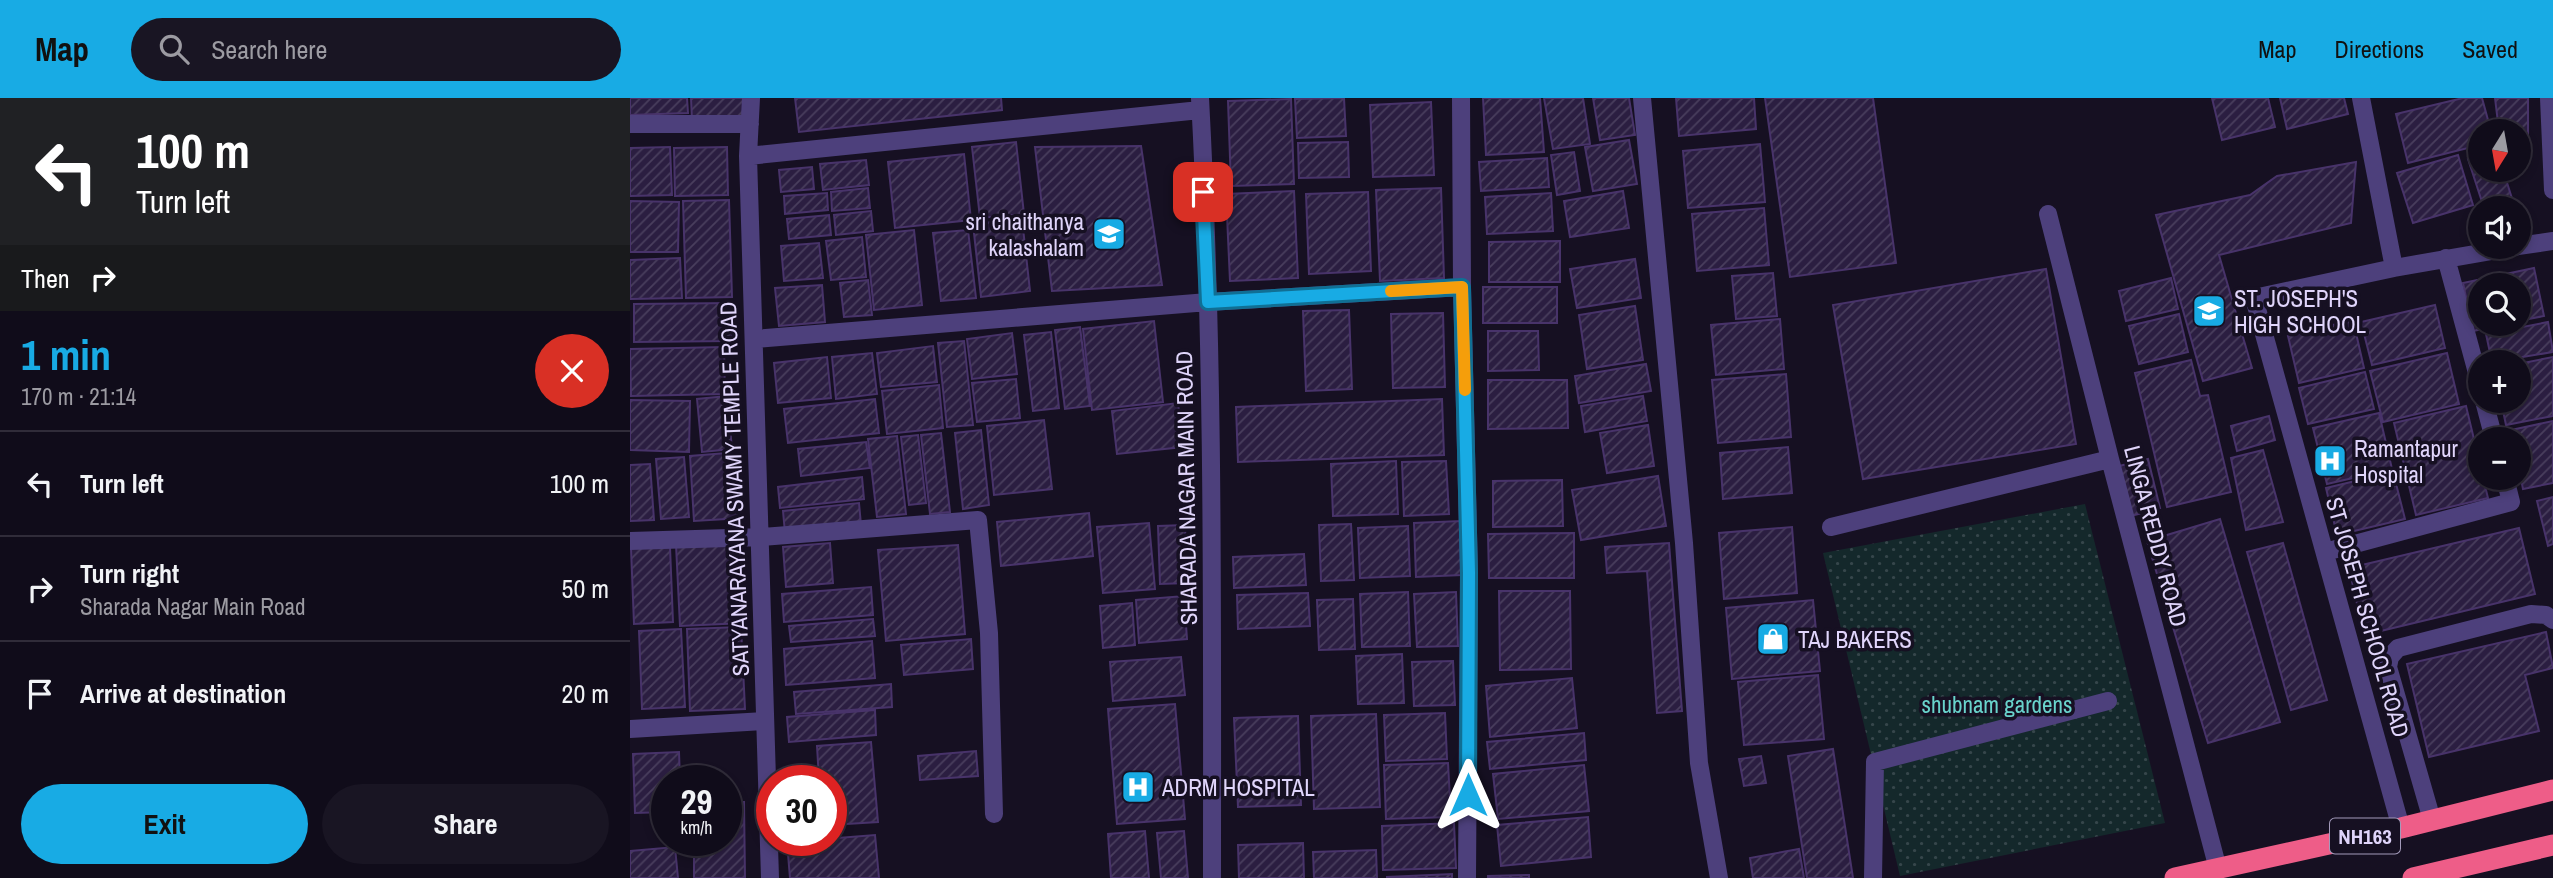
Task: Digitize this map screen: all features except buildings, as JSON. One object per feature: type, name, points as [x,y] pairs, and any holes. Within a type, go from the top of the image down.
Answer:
[{"type":"highway","name":"NH163","points":[[2175,878],[2401,828],[2553,790]]},
{"type":"highway","name":"NH163","points":[[2413,878],[2553,845]]},
{"type":"street","name":"SATYANARAYANA SWAMY TEMPLE ROAD","points":[[751,98],[748,156],[770,878]]},
{"type":"street","points":[[1461,98],[1462,287],[1469,573],[1467,878]]},
{"type":"street","points":[[1642,98],[1685,543],[1699,763],[1719,878]]},
{"type":"street","points":[[2361,98],[2394,268]]},
{"type":"street","points":[[2549,98],[2553,190]]},
{"type":"street","points":[[748,156],[1200,104]]},
{"type":"street","name":"SHARADA NAGAR MAIN ROAD","points":[[1200,104],[1212,491],[1212,878]]},
{"type":"street","points":[[630,124],[750,124]]},
{"type":"street","name":"LINGA REDDY ROAD","points":[[2048,214],[2218,869]]},
{"type":"street","points":[[2531,244],[2553,241]]},
{"type":"street","points":[[2401,828],[2254,298],[2468,254]]},
{"type":"street","points":[[2446,258],[2471,350]]},
{"type":"street","points":[[754,339],[1208,302],[1462,287]]},
{"type":"street","name":"ST JOSEPH SCHOOL ROAD","points":[[2254,298],[2401,828]]},
{"type":"street","points":[[1831,527],[2110,459]]},
{"type":"street","points":[[2325,552],[2511,502],[2508,490]]},
{"type":"street","points":[[630,541],[761,537],[978,520],[989,633],[994,814]]},
{"type":"street","points":[[2432,820],[2388,667],[2390,657],[2398,648],[2531,614],[2546,615],[2553,620]]},
{"type":"street","points":[[1873,878],[1875,762],[2108,701]]},
{"type":"street","points":[[630,729],[765,721]]},
{"type":"green space","name":"shubnam gardens","points":[[2085,504],[2165,823],[1900,876],[1823,553]]},
{"type":"slow traffic","points":[[1391,291],[1462,287],[1465,390]]},
{"type":"place","name":"sri chaithanya kalashalam","points":[[1109,234]]},
{"type":"place","name":"ST. JOSEPH'S HIGH SCHOOL","points":[[2209,311]]},
{"type":"place","name":"Ramantapur Hospital","points":[[2330,461]]},
{"type":"place","name":"TAJ BAKERS","points":[[1773,639]]},
{"type":"place","name":"ADRM HOSPITAL","points":[[1138,787]]},
{"type":"route","points":[[1203,192],[1208,302],[1462,287],[1469,573],[1468,795]]}]
